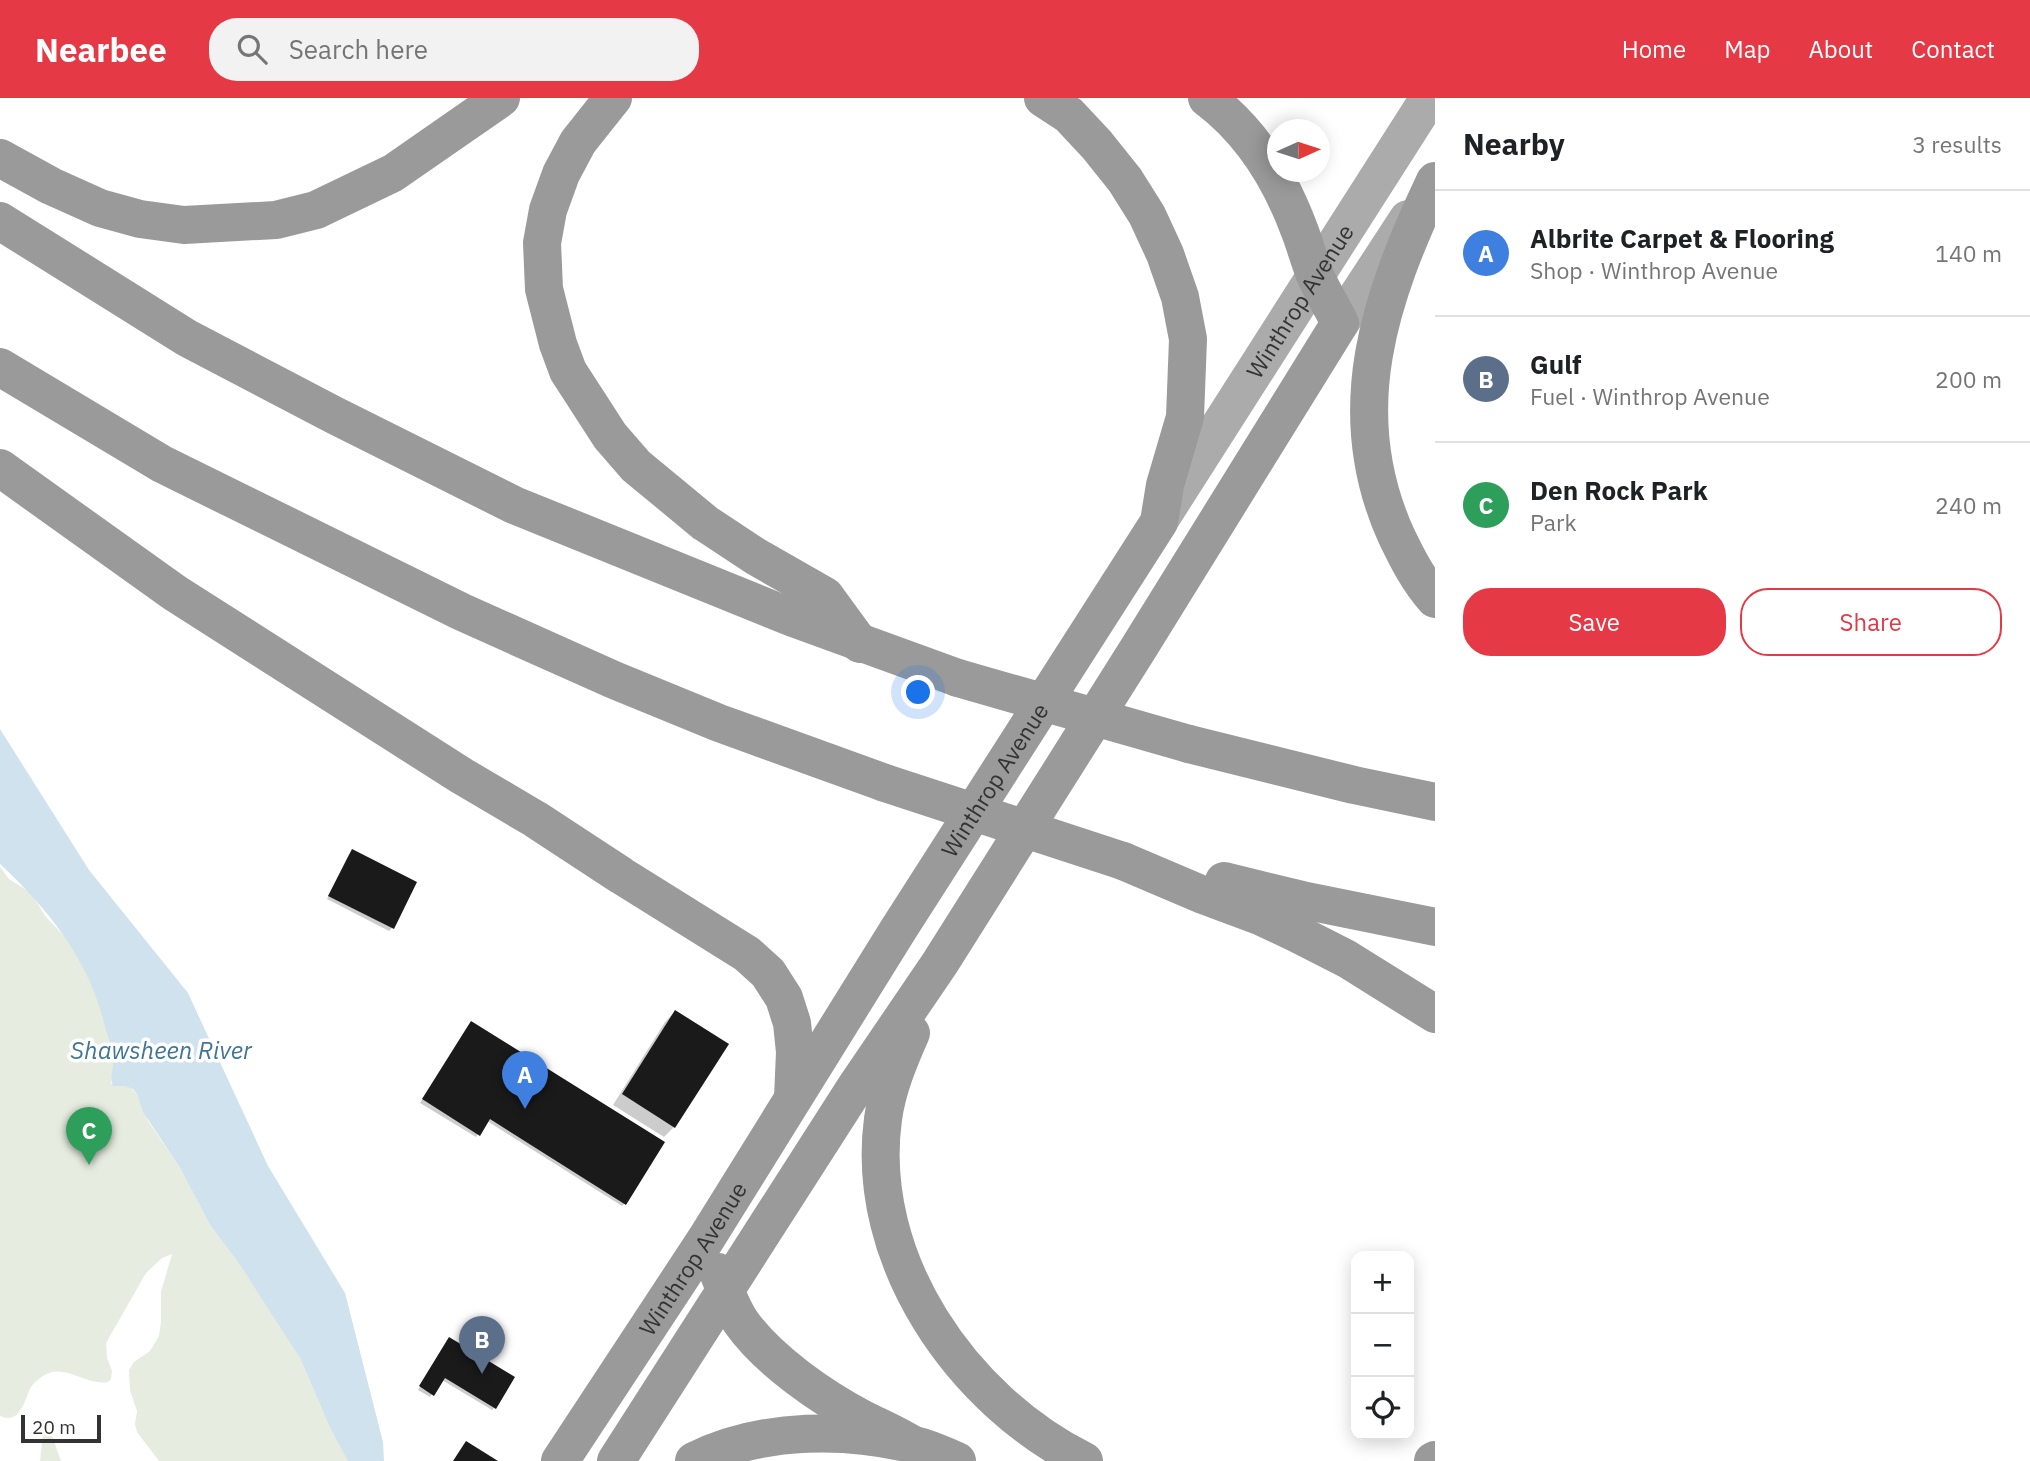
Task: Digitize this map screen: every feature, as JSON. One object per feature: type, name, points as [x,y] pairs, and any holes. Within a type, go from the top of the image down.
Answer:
[{"type":"highway","points":[[0,158],[51,186],[100,208],[140,219],[184,225],[276,220],[316,210],[393,173],[501,98]]},
{"type":"highway","points":[[613,98],[578,142],[561,174],[548,210],[542,243],[544,289],[568,371],[610,436],[636,466],[705,523],[755,556],[825,596],[860,644]]},
{"type":"highway","points":[[1043,98],[1069,115],[1125,180],[1147,215],[1165,254],[1180,298],[1188,338],[1185,416],[1165,485],[1158,522]]},
{"type":"highway","points":[[1207,98],[1244,130],[1268,165],[1291,209],[1315,276],[1340,323]]},
{"type":"highway","points":[[1435,180],[1385,301],[1374,344],[1369,384],[1376,478],[1386,512],[1407,559],[1425,589],[1435,599]]},
{"type":"highway","points":[[0,221],[187,338],[334,415],[514,505],[793,618],[958,678],[1189,744],[1435,802]]},
{"type":"highway","name":"Winthrop Avenue","points":[[616,1461],[855,1088],[940,963],[1340,323]]},
{"type":"highway","points":[[0,367],[162,464],[462,612],[719,723],[885,783],[1123,861],[1262,917],[1357,965],[1435,1014]]},
{"type":"highway","points":[[0,468],[175,593],[461,776],[535,818],[747,954],[768,973],[784,998],[792,1023],[795,1052],[793,1100]]},
{"type":"highway","name":"Winthrop Avenue","points":[[560,1461],[706,1239],[898,930],[1158,522]]},
{"type":"highway","points":[[1123,861],[1435,927]]},
{"type":"highway","points":[[940,963],[897,1068],[883,1118],[881,1168],[889,1221],[903,1265],[941,1338],[1008,1412],[1049,1442],[1084,1461]]},
{"type":"highway","points":[[706,1239],[739,1320],[761,1348],[828,1398],[915,1446]]},
{"type":"highway","points":[[694,1461],[714,1451],[761,1438],[811,1434],[853,1435],[915,1446],[957,1461]]},
{"type":"main road","name":"Winthrop Avenue","points":[[1158,522],[1429,98]]},
{"type":"main road","name":"Winthrop Avenue","points":[[1340,323],[1435,180]]},
{"type":"shaded area","points":[[0,867],[9,879],[31,893],[46,917],[65,937],[78,957],[95,989],[112,1050],[114,1067],[111,1083],[114,1086],[129,1086],[137,1094],[148,1121],[180,1168],[210,1225],[288,1337],[330,1428],[349,1461],[159,1461],[137,1432],[137,1411],[130,1390],[129,1370],[134,1362],[150,1351],[159,1336],[161,1292],[172,1254],[162,1258],[146,1273],[106,1343],[107,1358],[112,1371],[108,1382],[93,1381],[63,1372],[49,1373],[32,1385],[17,1414],[7,1418],[0,1416]]},
{"type":"shaded area","points":[[46,1428],[50,1430],[61,1461],[40,1461]]},
{"type":"water","name":"Shawsheen River","points":[[0,729],[89,870],[188,993],[268,1166],[345,1293],[383,1442],[384,1461],[348,1461],[330,1428],[300,1358],[240,1265],[210,1225],[180,1168],[143,1112],[137,1094],[125,1086],[113,1086],[111,1050],[96,996],[87,975],[76,954],[49,916],[0,864]]},
{"type":"building","points":[[352,849],[417,882],[394,929],[328,896]]},
{"type":"building","points":[[675,1010],[729,1044],[675,1128],[622,1094]]},
{"type":"building","points":[[471,1021],[665,1142],[626,1205],[490,1119],[480,1136],[422,1099]]},
{"type":"building","points":[[449,1337],[515,1377],[496,1409],[445,1378],[434,1396],[419,1386]]},
{"type":"building","points":[[466,1441],[498,1461],[453,1461]]},
{"type":"place","name":"Albrite Carpet & Flooring","points":[[525,1109]]},
{"type":"place","name":"Den Rock Park","points":[[89,1165]]},
{"type":"place","name":"Gulf","points":[[482,1374]]}]
